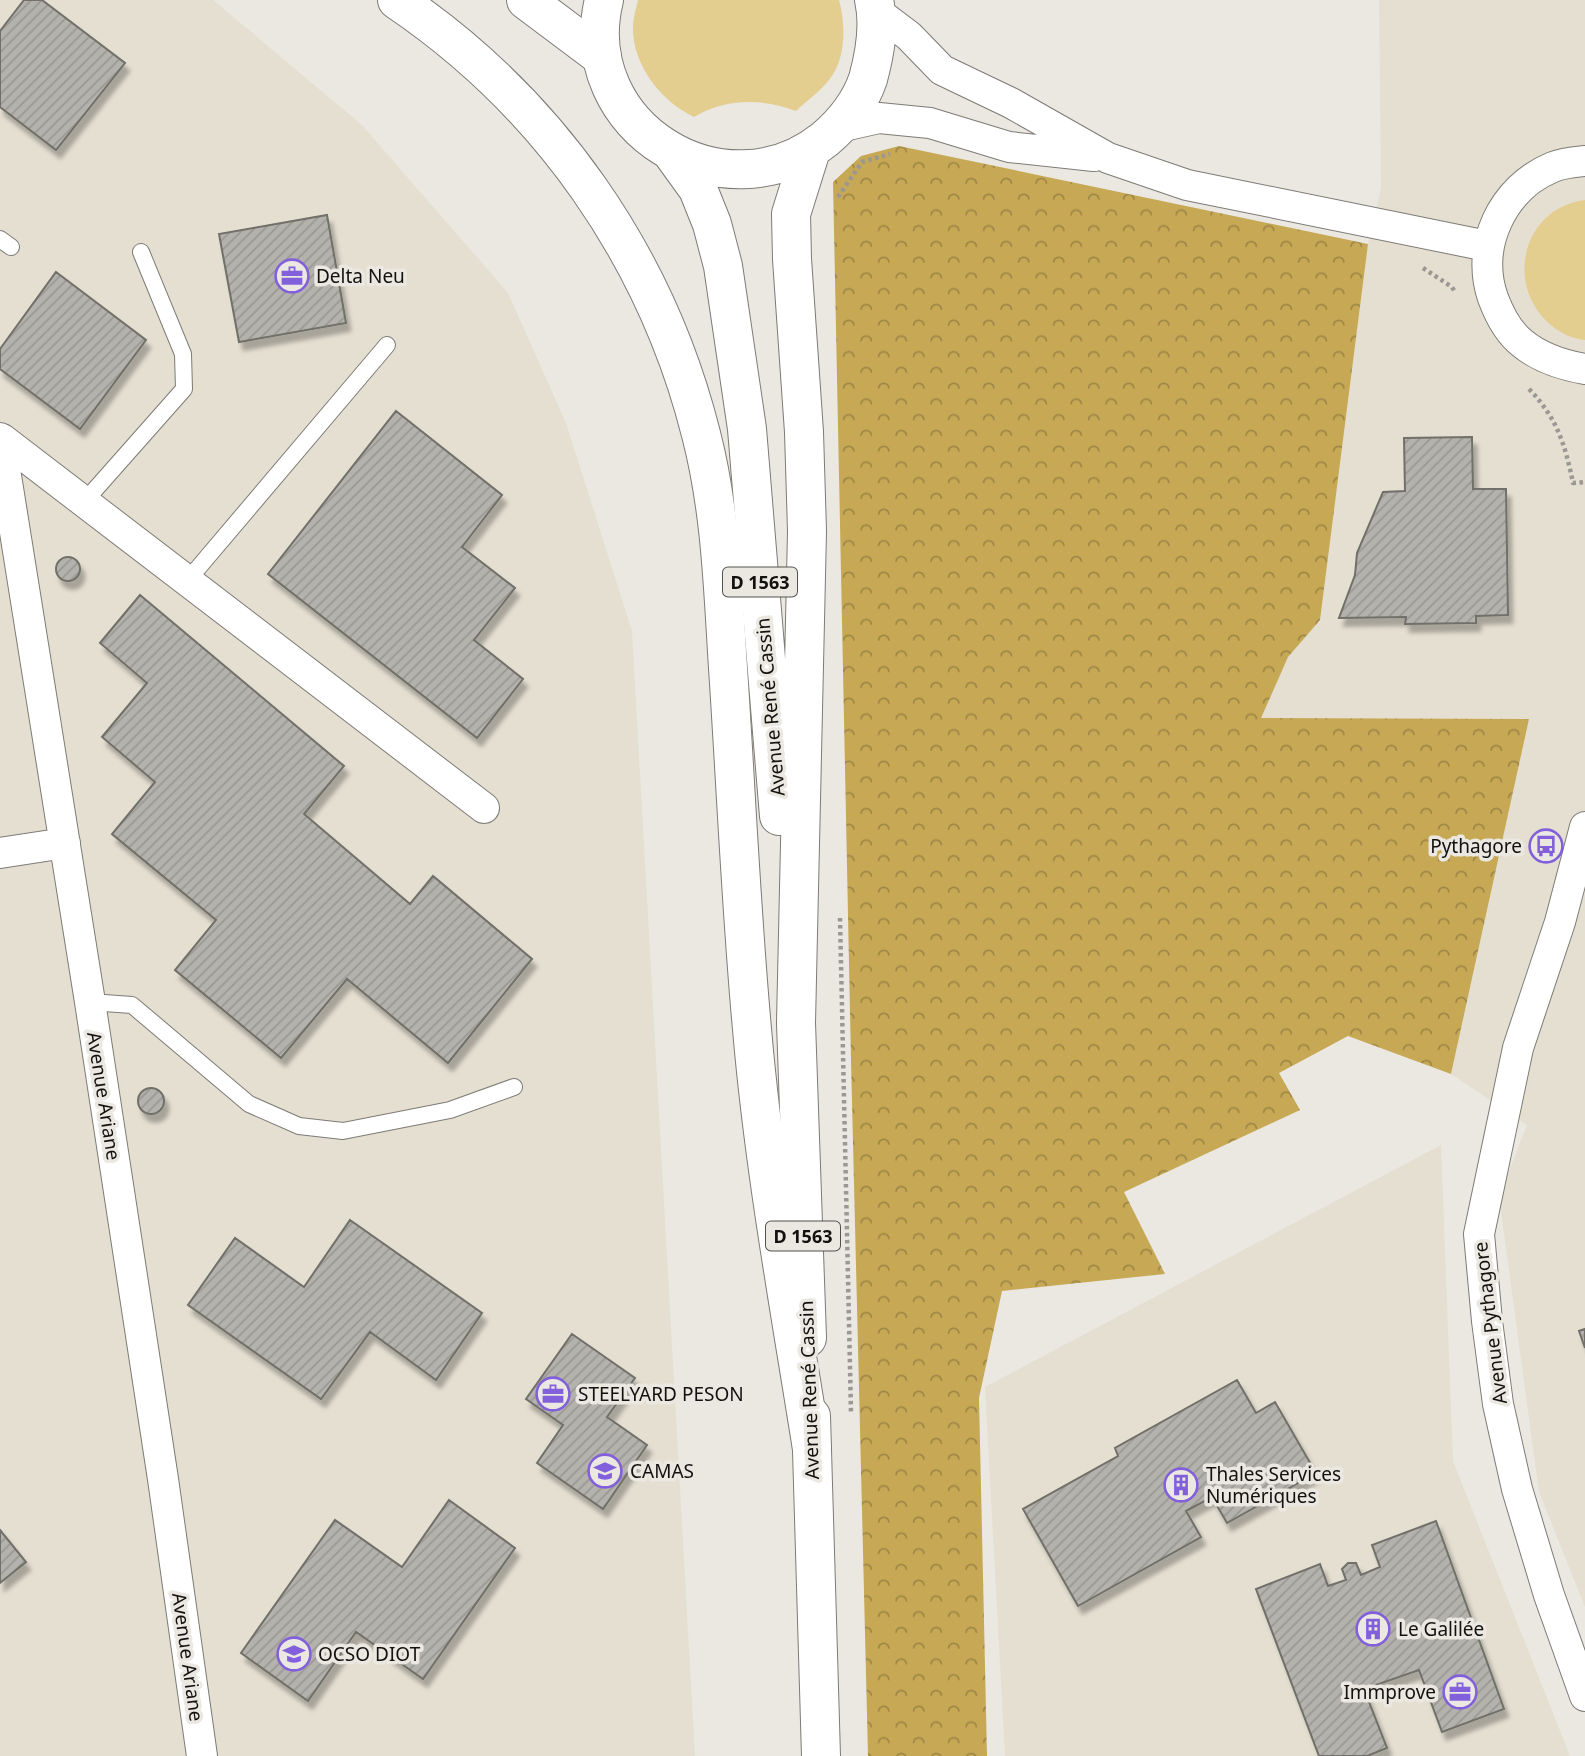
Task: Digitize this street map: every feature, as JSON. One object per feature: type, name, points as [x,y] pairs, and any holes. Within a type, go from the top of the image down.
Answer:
[{"type":"main road","points":[[397,0],[433,24],[489,72],[544,129],[597,198],[632,255],[687,382],[702,439],[720,540],[752,1028],[764,1147],[812,1449]]},
{"type":"main road","points":[[526,0],[602,57]]},
{"type":"main road","points":[[604,0],[600,17],[602,57],[615,96],[639,129],[672,153],[717,169],[765,168],[825,139]]},
{"type":"main road","name":"Avenue René Cassin","points":[[796,1023],[807,531],[791,214],[825,139],[863,93],[876,53],[875,5]]},
{"type":"main road","name":"Avenue René Cassin","points":[[672,153],[698,189],[712,224],[723,266],[747,429],[796,1023],[821,1756]]},
{"type":"street","points":[[875,5],[942,70],[1011,103],[1108,158],[1187,185],[1488,246]]},
{"type":"street","points":[[825,139],[879,118],[930,123],[1009,147],[1108,158]]},
{"type":"street","points":[[1585,161],[1555,166],[1523,184],[1500,212],[1488,246],[1487,281],[1499,314],[1520,342],[1550,361],[1585,372]]},
{"type":"street","points":[[1,438],[484,808]]},
{"type":"street","name":"Avenue Ariane","points":[[1,438],[163,1479],[202,1756]]},
{"type":"street","name":"Avenue Pythagore","points":[[1585,827],[1560,922],[1518,1048],[1479,1234],[1487,1321],[1499,1404],[1517,1489],[1549,1595],[1585,1696]]},
{"type":"street","points":[[0,853],[65,843]]},
{"type":"lane","points":[[84,502],[184,389],[183,354],[141,252]]},
{"type":"lane","points":[[187,581],[387,345]]},
{"type":"lane","points":[[89,1002],[132,1005],[249,1104],[299,1126],[343,1131],[450,1110],[514,1087]]},
{"type":"path","points":[[834,203],[862,162],[895,153]]},
{"type":"path","points":[[1414,262],[1452,287],[1458,299]]},
{"type":"path","points":[[1520,383],[1531,391],[1550,416],[1564,443],[1573,483],[1585,482]]},
{"type":"path","points":[[839,915],[852,1425]]},
{"type":"shaded area","points":[[0,0],[213,0],[362,125],[508,293],[566,423],[632,631],[695,1756],[0,1756]]},
{"type":"shaded area","points":[[638,0],[839,0],[843,42],[839,62],[825,84],[796,111],[770,104],[744,102],[718,106],[694,117],[670,102],[643,68],[634,41],[633,24]]},
{"type":"shaded area","points":[[1379,0],[1585,0],[1585,1607],[1539,1492],[1499,1197],[1527,1125],[1451,1074],[1529,719],[1260,718],[1288,657],[1320,619],[1368,244],[1381,188]]},
{"type":"shaded area","points":[[1585,200],[1585,340],[1558,331],[1536,309],[1524,270],[1534,233],[1546,217],[1564,206]]},
{"type":"shaded area","points":[[1441,1145],[1453,1461],[1570,1756],[1005,1756],[985,1387]]},
{"type":"green space","points":[[899,146],[1368,244],[1320,620],[1288,657],[1261,718],[1529,719],[1451,1074],[1348,1036],[1279,1073],[1300,1110],[1124,1192],[1165,1274],[1002,1291],[979,1398],[987,1756],[868,1756],[833,182],[861,156]]},
{"type":"building","points":[[24,0],[42,0],[125,63],[56,150],[0,107],[0,31]]},
{"type":"building","points":[[327,215],[346,323],[239,342],[219,234]]},
{"type":"building","points":[[56,272],[146,340],[80,429],[0,369],[0,349]]},
{"type":"building","points":[[396,411],[502,495],[462,547],[515,588],[474,640],[523,679],[477,738],[268,574]]},
{"type":"building","points":[[1472,437],[1473,489],[1506,489],[1508,615],[1476,616],[1476,623],[1405,624],[1406,617],[1339,618],[1355,575],[1357,553],[1383,492],[1405,491],[1404,438]]},
{"type":"building","points":[[68,557],[76,561],[80,569],[76,577],[68,581],[60,577],[56,569],[60,561]]},
{"type":"building","points":[[140,595],[344,766],[304,814],[410,904],[433,876],[532,959],[448,1063],[347,979],[281,1058],[175,970],[216,920],[112,834],[155,782],[102,737],[147,683],[100,643]]},
{"type":"building","points":[[151,1088],[160,1092],[164,1101],[160,1110],[151,1114],[142,1110],[138,1101],[142,1092]]},
{"type":"building","points":[[350,1220],[482,1313],[436,1380],[370,1332],[321,1399],[188,1305],[235,1238],[304,1287]]},
{"type":"building","points":[[1585,1329],[1585,1348],[1579,1331]]},
{"type":"building","points":[[572,1334],[635,1378],[607,1417],[647,1445],[603,1509],[537,1463],[563,1425],[526,1399]]},
{"type":"building","name":"Thales Services Numériques","points":[[1237,1380],[1256,1413],[1275,1402],[1316,1473],[1227,1523],[1212,1497],[1186,1511],[1201,1537],[1078,1606],[1023,1509],[1118,1456],[1115,1448]]},
{"type":"building","points":[[449,1500],[515,1548],[423,1679],[356,1632],[308,1701],[241,1653],[335,1520],[402,1567]]},
{"type":"building","name":"Le Galilée","points":[[1436,1521],[1504,1709],[1442,1732],[1419,1670],[1364,1689],[1387,1748],[1367,1756],[1319,1756],[1256,1589],[1320,1564],[1328,1586],[1346,1580],[1342,1569],[1348,1563],[1356,1563],[1361,1575],[1380,1567],[1372,1545]]},
{"type":"building","points":[[0,1530],[26,1562],[0,1583]]},
{"type":"place","name":"Delta Neu","points":[[292,276]]},
{"type":"place","name":"Pythagore","points":[[1546,846]]},
{"type":"place","name":"STEELYARD PESON","points":[[553,1394]]},
{"type":"place","name":"CAMAS","points":[[605,1471]]},
{"type":"place","name":"Thales Services Numériques","points":[[1181,1485]]},
{"type":"place","name":"Le Galilée","points":[[1373,1629]]},
{"type":"place","name":"OCSO DIOT","points":[[294,1654]]},
{"type":"place","name":"Immprove","points":[[1460,1692]]}]
